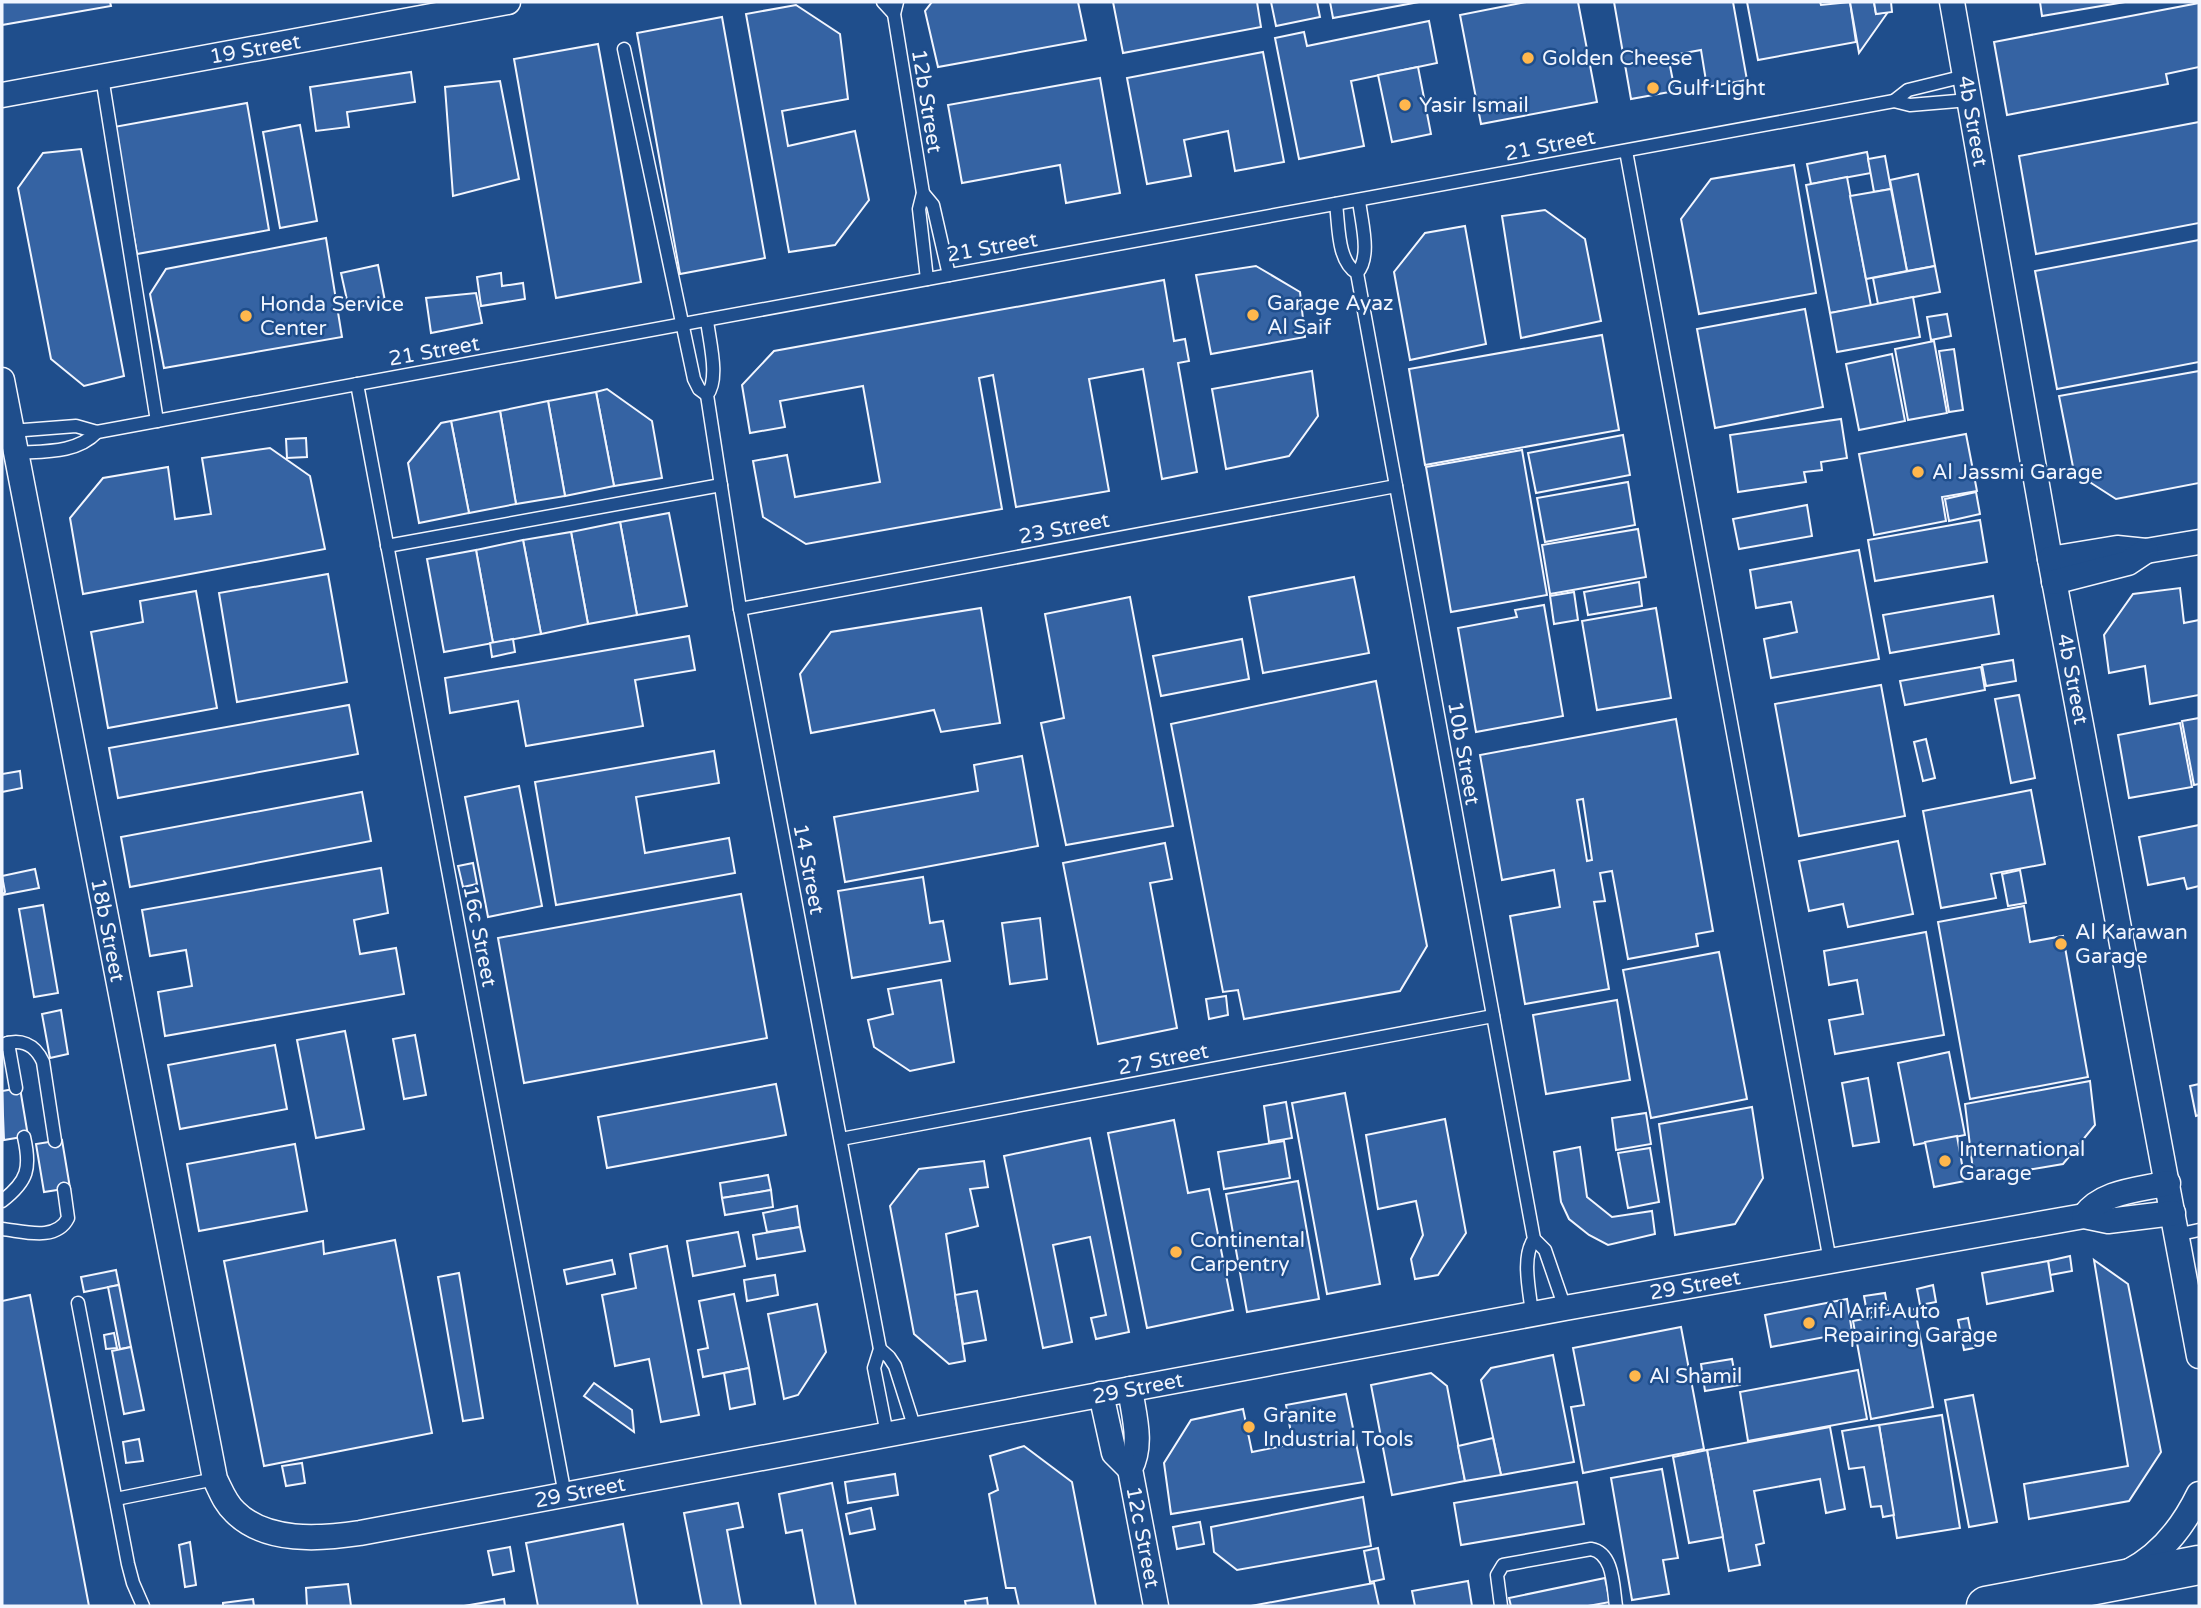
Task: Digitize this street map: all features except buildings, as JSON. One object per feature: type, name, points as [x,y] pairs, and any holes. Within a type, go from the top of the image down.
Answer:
[{"type":"main road","points":[[1986,1606],[2199,1565]]},
{"type":"street","name":"19 Street","points":[[2,95],[503,2]]},
{"type":"street","name":"4b Street","points":[[1952,2],[2052,570],[2168,1183],[2183,1226],[2199,1356]]},
{"type":"street","name":"18b Street","points":[[2,380],[215,1479]]},
{"type":"street","points":[[2052,570],[2117,548],[2146,551],[2199,542]]},
{"type":"street","name":"29 Street","points":[[2084,1216],[2103,1199],[2168,1183]]},
{"type":"street","name":"29 Street","points":[[215,1479],[224,1498],[235,1512],[264,1530],[302,1536],[350,1534],[1532,1314],[2084,1216],[2108,1222],[2183,1226]]},
{"type":"street","name":"12c Street","points":[[1130,1389],[1138,1442],[1130,1469],[1156,1606]]},
{"type":"street","name":"12c Street","points":[[1101,1394],[1114,1453],[1130,1469]]},
{"type":"street","points":[[2105,1583],[2137,1567],[2165,1545],[2188,1518],[2199,1494]]},
{"type":"lane","name":"12b Street","points":[[883,2],[895,8],[923,193],[919,209],[927,279]]},
{"type":"lane","name":"14 Street","points":[[624,49],[694,379],[698,389],[707,395]]},
{"type":"lane","points":[[102,77],[157,421]]},
{"type":"lane","name":"21 Street","points":[[1894,101],[1908,90],[1967,88]]},
{"type":"lane","name":"21 Street","points":[[13,442],[76,426],[97,432],[1894,101],[1910,105],[1967,88]]},
{"type":"lane","points":[[1626,150],[1830,1261]]},
{"type":"lane","name":"12b Street","points":[[923,193],[933,205],[949,275]]},
{"type":"lane","name":"10b Street","points":[[1357,273],[1363,265],[1364,256],[1359,200]]},
{"type":"lane","name":"10b Street","points":[[1336,204],[1344,258],[1349,267],[1357,273],[1534,1239],[1545,1250],[1565,1308]]},
{"type":"lane","name":"14 Street","points":[[707,320],[714,377],[707,395],[740,608],[880,1349],[874,1368],[887,1434]]},
{"type":"lane","name":"16c Street","points":[[357,384],[565,1494]]},
{"type":"lane","name":"21 Street","points":[[13,442],[70,449],[85,443],[97,432]]},
{"type":"lane","points":[[387,546],[721,485]]},
{"type":"lane","name":"23 Street","points":[[740,608],[1396,486]]},
{"type":"lane","name":"27 Street","points":[[841,1139],[1493,1016]]},
{"type":"lane","points":[[16,1088],[5,1044],[23,1042],[39,1052],[43,1062],[55,1141]]},
{"type":"lane","points":[[2,1201],[14,1192],[26,1175],[28,1155],[24,1137]]},
{"type":"lane","points":[[2,1229],[50,1233],[61,1228],[68,1218],[64,1189]]},
{"type":"lane","name":"10b Street","points":[[1532,1314],[1527,1258],[1534,1239]]},
{"type":"lane","points":[[78,1303],[133,1583],[143,1606]]},
{"type":"lane","name":"14 Street","points":[[880,1349],[890,1357],[895,1366],[915,1429]]},
{"type":"lane","points":[[116,1499],[215,1479]]},
{"type":"lane","points":[[1501,1606],[1497,1575],[1503,1565],[1591,1549],[1608,1559],[1616,1606]]},
{"type":"place","name":"Golden Cheese","points":[[1528,58]]},
{"type":"place","name":"Gulf Light","points":[[1653,88]]},
{"type":"place","name":"Yasir Ismail","points":[[1405,105]]},
{"type":"place","name":"Garage Ayaz Al Saif","points":[[1253,315]]},
{"type":"place","name":"Honda Service Center","points":[[246,316]]},
{"type":"place","name":"Al Jassmi Garage","points":[[1918,472]]},
{"type":"place","name":"Al Karawan Garage","points":[[2061,944]]},
{"type":"place","name":"International Garage","points":[[1945,1161]]},
{"type":"place","name":"Continental Carpentry","points":[[1176,1252]]},
{"type":"place","name":"Al Arif Auto Repairing Garage","points":[[1809,1323]]},
{"type":"place","name":"Al Shamil","points":[[1635,1376]]},
{"type":"place","name":"Granite Industrial Tools","points":[[1249,1427]]}]
